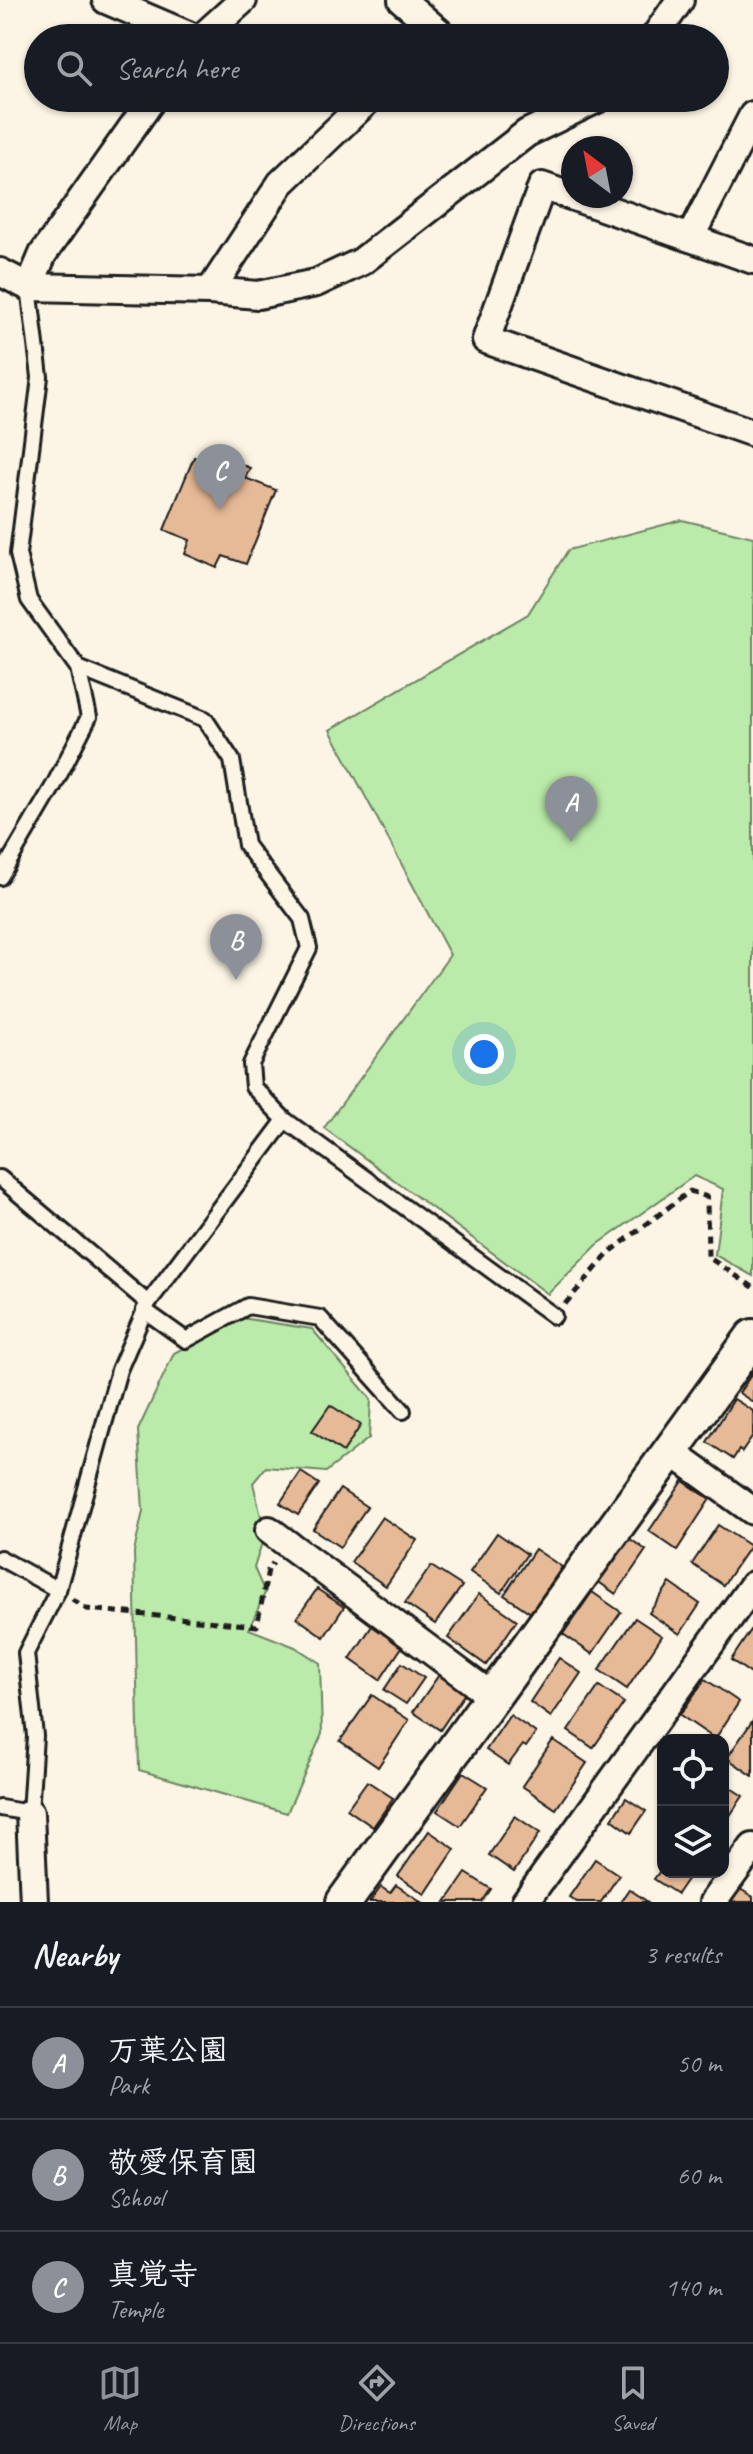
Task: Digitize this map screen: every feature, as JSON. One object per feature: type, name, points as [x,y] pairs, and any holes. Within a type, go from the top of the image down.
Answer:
[{"type":"street","points":[[106,0],[164,24]]},
{"type":"street","points":[[215,24],[243,0]]},
{"type":"street","points":[[402,0],[430,24]]},
{"type":"street","points":[[664,24],[680,0]]},
{"type":"street","points":[[29,287],[43,254],[143,112]]},
{"type":"street","points":[[210,291],[281,183],[355,112]]},
{"type":"street","points":[[0,272],[29,287],[258,295],[316,283],[361,262],[527,133],[570,112]]},
{"type":"street","points":[[690,238],[753,115]]},
{"type":"street","points":[[753,260],[542,186],[486,340],[753,433]]},
{"type":"street","points":[[344,1902],[753,1337]]},
{"type":"street","points":[[670,1451],[753,1511]]},
{"type":"street","points":[[278,1536],[493,1697]]},
{"type":"street","points":[[525,1902],[753,1585]]},
{"type":"street","points":[[30,1813],[34,1902]]},
{"type":"street","points":[[713,1902],[753,1847]]},
{"type":"lane","points":[[0,877],[54,785],[89,717],[78,668],[29,600],[18,554],[40,377],[29,287]]},
{"type":"lane","points":[[78,668],[205,719],[232,760],[246,845],[302,919],[309,948],[251,1064],[253,1087],[285,1120],[554,1316]]},
{"type":"lane","points":[[0,1808],[30,1813],[35,1736],[26,1653],[58,1590],[119,1370],[146,1306],[285,1120]]},
{"type":"lane","points":[[0,1178],[186,1340],[248,1306],[320,1318],[403,1411]]},
{"type":"lane","points":[[0,1558],[58,1590]]},
{"type":"path","points":[[554,1316],[610,1252],[690,1191],[707,1197],[708,1257],[753,1287]]},
{"type":"path","points":[[58,1590],[87,1609],[257,1626],[278,1536]]},
{"type":"green space","points":[[682,520],[753,537],[753,1276],[715,1255],[723,1189],[694,1176],[597,1245],[548,1294],[324,1128],[450,955],[330,730],[528,614],[568,550]]},
{"type":"green space","points":[[241,1318],[312,1329],[371,1399],[369,1438],[326,1472],[266,1467],[253,1483],[265,1533],[254,1568],[265,1593],[249,1629],[295,1647],[320,1663],[322,1734],[287,1813],[139,1770],[134,1552],[143,1511],[138,1430],[174,1353]]},
{"type":"building","points":[[194,457],[222,468],[225,458],[250,468],[245,478],[276,490],[246,564],[223,556],[217,568],[185,554],[190,540],[164,530]]},
{"type":"building","points":[[753,1372],[753,1402],[739,1393]]},
{"type":"building","points":[[734,1399],[753,1411],[753,1436],[733,1459],[707,1442]]},
{"type":"building","points":[[330,1405],[361,1425],[343,1452],[312,1431]]},
{"type":"building","points":[[301,1472],[319,1484],[298,1515],[280,1503]]},
{"type":"building","points":[[683,1481],[710,1499],[677,1550],[649,1531]]},
{"type":"building","points":[[340,1489],[367,1507],[340,1547],[313,1529]]},
{"type":"building","points":[[382,1517],[417,1540],[386,1586],[351,1562]]},
{"type":"building","points":[[718,1525],[750,1546],[723,1585],[692,1564]]},
{"type":"building","points":[[620,1532],[646,1550],[616,1594],[590,1576]]},
{"type":"building","points":[[497,1533],[527,1554],[501,1593],[470,1572]]},
{"type":"building","points":[[535,1549],[562,1567],[531,1613],[504,1595]]},
{"type":"building","points":[[431,1566],[462,1586],[435,1624],[405,1603]]},
{"type":"building","points":[[670,1583],[700,1604],[680,1634],[649,1613]]},
{"type":"building","points":[[317,1589],[344,1607],[324,1637],[297,1618]]},
{"type":"building","points":[[592,1592],[621,1612],[592,1654],[563,1634]]},
{"type":"building","points":[[479,1594],[517,1620],[486,1665],[448,1638]]},
{"type":"building","points":[[635,1618],[662,1636],[627,1689],[599,1670]]},
{"type":"building","points":[[372,1626],[402,1647],[380,1680],[350,1659]]},
{"type":"building","points":[[753,1627],[753,1675],[731,1660]]},
{"type":"building","points":[[559,1658],[581,1673],[551,1717],[530,1702]]},
{"type":"building","points":[[402,1663],[424,1678],[406,1704],[384,1690]]},
{"type":"building","points":[[441,1672],[467,1690],[440,1730],[413,1712]]},
{"type":"building","points":[[705,1679],[739,1702],[718,1734],[708,1734],[680,1715]]},
{"type":"building","points":[[599,1686],[624,1703],[593,1748],[568,1731]]},
{"type":"building","points":[[372,1695],[409,1720],[378,1767],[340,1741]]},
{"type":"building","points":[[510,1715],[536,1733],[508,1765],[486,1750]]},
{"type":"building","points":[[753,1720],[753,1776],[729,1759]]},
{"type":"building","points":[[553,1740],[587,1763],[556,1809],[522,1786]]},
{"type":"building","points":[[463,1772],[487,1787],[460,1826],[437,1811]]},
{"type":"building","points":[[367,1781],[393,1798],[373,1827],[347,1809]]},
{"type":"building","points":[[729,1787],[743,1796],[729,1817]]},
{"type":"building","points":[[626,1798],[646,1811],[631,1833],[612,1819]]},
{"type":"building","points":[[515,1816],[540,1833],[514,1872],[489,1855]]},
{"type":"building","points":[[429,1831],[455,1849],[425,1894],[398,1876]]},
{"type":"building","points":[[595,1859],[619,1875],[601,1902],[577,1902],[569,1897]]},
{"type":"building","points":[[466,1873],[491,1889],[482,1902],[446,1902]]},
{"type":"building","points":[[657,1875],[657,1878],[688,1878],[677,1894],[654,1879]]},
{"type":"building","points":[[396,1885],[422,1902],[370,1902],[381,1887],[390,1893]]},
{"type":"building","points":[[737,1887],[753,1897],[753,1902],[727,1902]]},
{"type":"building","points":[[629,1889],[648,1902],[620,1902]]},
{"type":"place","name":"真覚寺","points":[[220,510]]},
{"type":"place","name":"万葉公園","points":[[571,842]]},
{"type":"place","name":"敬愛保育園","points":[[236,980]]}]
